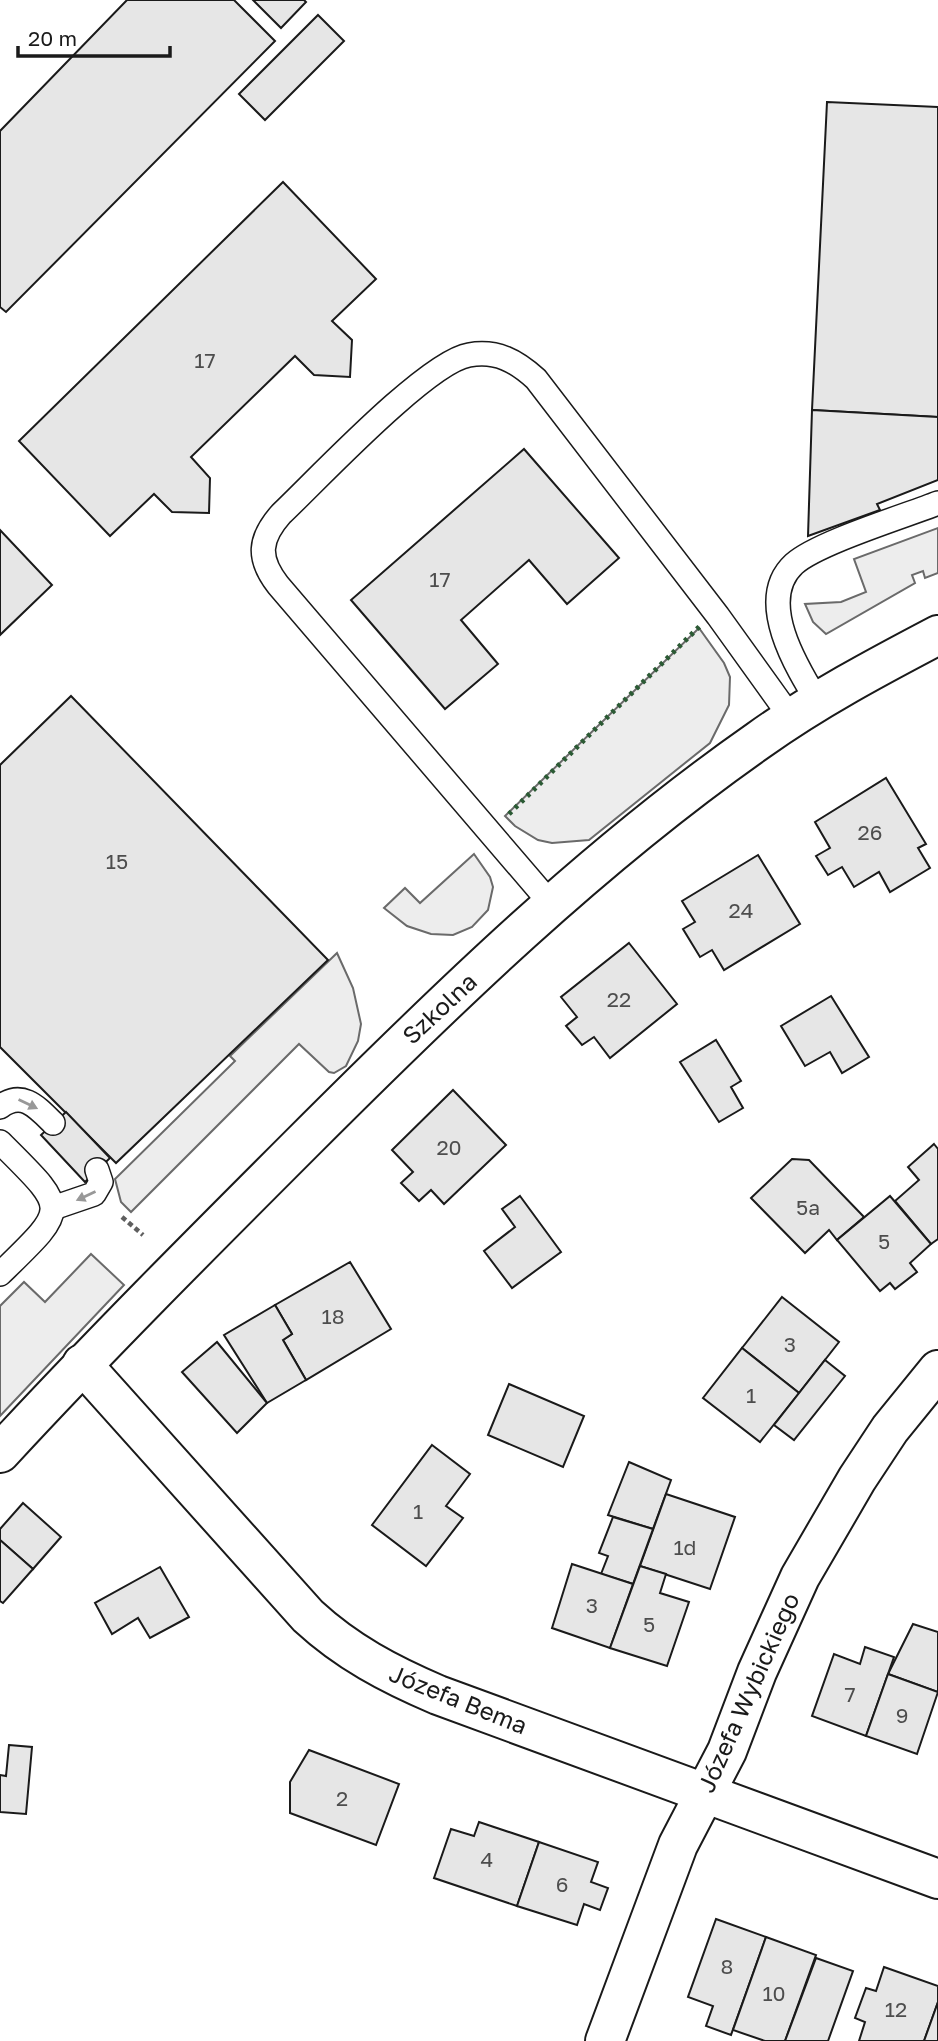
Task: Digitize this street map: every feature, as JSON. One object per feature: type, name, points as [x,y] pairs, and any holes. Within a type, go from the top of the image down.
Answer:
[{"type":"street","name":"Szkolna","points":[[0,1453],[82,1364],[375,1070],[552,905],[653,819],[805,710],[938,635]]},
{"type":"street","name":"Józefa Bema","points":[[82,1364],[308,1616],[354,1653],[379,1668],[438,1695],[938,1879]]},
{"type":"street","name":"Józefa Wybickiego","points":[[605,2041],[678,1845],[727,1751],[778,1621],[827,1527],[890,1429],[938,1370]]},
{"type":"lane","points":[[552,905],[278,585],[262,559],[262,541],[281,514],[429,374],[466,355],[486,353],[519,364],[536,379],[718,616],[805,710]]},
{"type":"lane","points":[[805,710],[782,629],[781,589],[789,570],[816,551],[938,503]]},
{"type":"lane","points":[[0,1107],[17,1098],[26,1100],[54,1124]]},
{"type":"lane","points":[[0,1142],[46,1188],[53,1208],[47,1227],[0,1274]]},
{"type":"lane","points":[[53,1208],[97,1181]]},
{"type":"path","points":[[97,1181],[142,1236],[149,1229]]},
{"type":"shaded area","points":[[938,528],[938,573],[925,578],[923,571],[912,575],[915,583],[826,634],[813,622],[805,604],[841,602],[866,592],[854,559]]},
{"type":"shaded area","points":[[699,628],[724,663],[730,677],[729,705],[710,743],[589,840],[552,843],[538,840],[515,826],[505,816]]},
{"type":"shaded area","points":[[474,854],[490,877],[493,887],[488,910],[472,927],[453,935],[431,934],[407,926],[384,908],[405,888],[420,903]]},
{"type":"shaded area","points":[[337,953],[353,988],[361,1024],[358,1041],[346,1066],[334,1073],[329,1072],[299,1044],[131,1212],[121,1202],[115,1179],[235,1061],[230,1056]]},
{"type":"shaded area","points":[[91,1254],[124,1285],[0,1416],[0,1306],[24,1282],[45,1302]]},
{"type":"building","points":[[127,0],[234,0],[275,41],[6,312],[0,307],[0,131]]},
{"type":"building","points":[[253,0],[304,0],[306,2],[281,28]]},
{"type":"building","points":[[318,15],[344,41],[265,120],[239,94]]},
{"type":"building","points":[[827,102],[938,107],[938,417],[812,410]]},
{"type":"building","points":[[283,182],[376,279],[332,321],[352,340],[350,377],[314,375],[295,356],[191,457],[210,478],[209,513],[172,512],[154,494],[110,536],[19,441]]},
{"type":"building","points":[[812,410],[938,417],[938,480],[877,504],[880,510],[808,536]]},
{"type":"building","points":[[524,449],[619,558],[567,604],[529,560],[461,620],[498,664],[445,709],[351,600]]},
{"type":"building","points":[[0,530],[52,585],[0,635]]},
{"type":"building","points":[[71,696],[328,960],[116,1163],[0,1047],[0,765]]},
{"type":"building","points":[[886,778],[926,844],[918,848],[930,868],[890,892],[879,872],[854,887],[842,867],[828,875],[816,856],[830,848],[815,822]]},
{"type":"building","points":[[758,855],[800,924],[724,970],[712,950],[700,957],[683,929],[695,922],[682,901]]},
{"type":"building","points":[[629,943],[677,1004],[610,1058],[594,1037],[582,1045],[566,1026],[577,1017],[561,997]]},
{"type":"building","points":[[831,996],[869,1057],[842,1073],[830,1052],[805,1066],[781,1026]]},
{"type":"building","points":[[716,1040],[741,1081],[731,1087],[743,1108],[719,1122],[680,1062]]},
{"type":"building","points":[[453,1090],[506,1145],[444,1204],[431,1190],[419,1201],[401,1183],[413,1172],[392,1150]]},
{"type":"building","points":[[66,1112],[110,1158],[85,1182],[41,1135]]},
{"type":"building","points":[[934,1144],[938,1149],[938,1239],[931,1244],[895,1201],[919,1180],[908,1167]]},
{"type":"building","points":[[792,1159],[809,1160],[864,1217],[837,1240],[829,1230],[805,1253],[751,1198]]},
{"type":"building","points":[[520,1196],[561,1252],[512,1288],[484,1251],[515,1227],[502,1209]]},
{"type":"building","points":[[890,1196],[931,1244],[910,1263],[917,1272],[895,1289],[890,1283],[880,1291],[837,1240]]},
{"type":"building","points":[[350,1262],[391,1329],[306,1380],[283,1340],[292,1334],[275,1305]]},
{"type":"building","points":[[782,1297],[839,1342],[799,1393],[742,1348]]},
{"type":"building","points":[[275,1305],[292,1334],[283,1340],[306,1380],[267,1403],[224,1335]]},
{"type":"building","points":[[217,1342],[267,1403],[237,1433],[182,1372]]},
{"type":"building","points":[[742,1348],[799,1393],[760,1442],[703,1398]]},
{"type":"building","points":[[825,1360],[845,1376],[794,1440],[774,1425]]},
{"type":"building","points":[[509,1384],[584,1416],[563,1467],[488,1435]]},
{"type":"building","points":[[432,1445],[470,1474],[446,1506],[463,1518],[426,1566],[372,1525]]},
{"type":"building","points":[[629,1462],[671,1480],[653,1529],[608,1515]]},
{"type":"building","points":[[666,1494],[735,1517],[710,1589],[640,1566]]},
{"type":"building","points":[[23,1503],[61,1537],[33,1569],[0,1540],[0,1529]]},
{"type":"building","points":[[613,1517],[653,1529],[633,1584],[601,1574],[608,1556],[599,1553]]},
{"type":"building","points":[[0,1540],[33,1569],[3,1603],[0,1601]]},
{"type":"building","points":[[572,1564],[633,1584],[610,1648],[552,1628]]},
{"type":"building","points":[[640,1566],[666,1574],[660,1593],[689,1602],[667,1666],[610,1648]]},
{"type":"building","points":[[160,1567],[189,1617],[150,1638],[138,1618],[112,1634],[95,1603]]},
{"type":"building","points":[[913,1624],[938,1632],[938,1692],[888,1674]]},
{"type":"building","points":[[865,1647],[894,1657],[866,1736],[812,1716],[834,1654],[860,1664]]},
{"type":"building","points":[[888,1674],[938,1692],[917,1754],[866,1736]]},
{"type":"building","points":[[9,1745],[32,1747],[26,1814],[0,1812],[0,1775],[6,1776]]},
{"type":"building","points":[[309,1750],[399,1784],[376,1845],[290,1813],[290,1782]]},
{"type":"building","points":[[479,1822],[539,1842],[517,1906],[434,1878],[451,1829],[474,1836]]},
{"type":"building","points":[[539,1842],[598,1862],[591,1882],[608,1888],[600,1910],[584,1904],[577,1925],[517,1906]]},
{"type":"building","points":[[716,1919],[766,1937],[731,2035],[706,2026],[713,2006],[688,1997]]},
{"type":"building","points":[[766,1937],[816,1955],[785,2041],[765,2041],[733,2030]]},
{"type":"building","points":[[816,1958],[853,1971],[828,2041],[785,2041]]},
{"type":"building","points":[[884,1967],[938,1986],[938,2002],[924,2041],[859,2041],[865,2022],[855,2018],[866,1988],[876,1991]]},
{"type":"building","points":[[938,2002],[938,2041],[924,2041]]},
{"type":"hedge","points":[[509,814],[702,624]]}]
